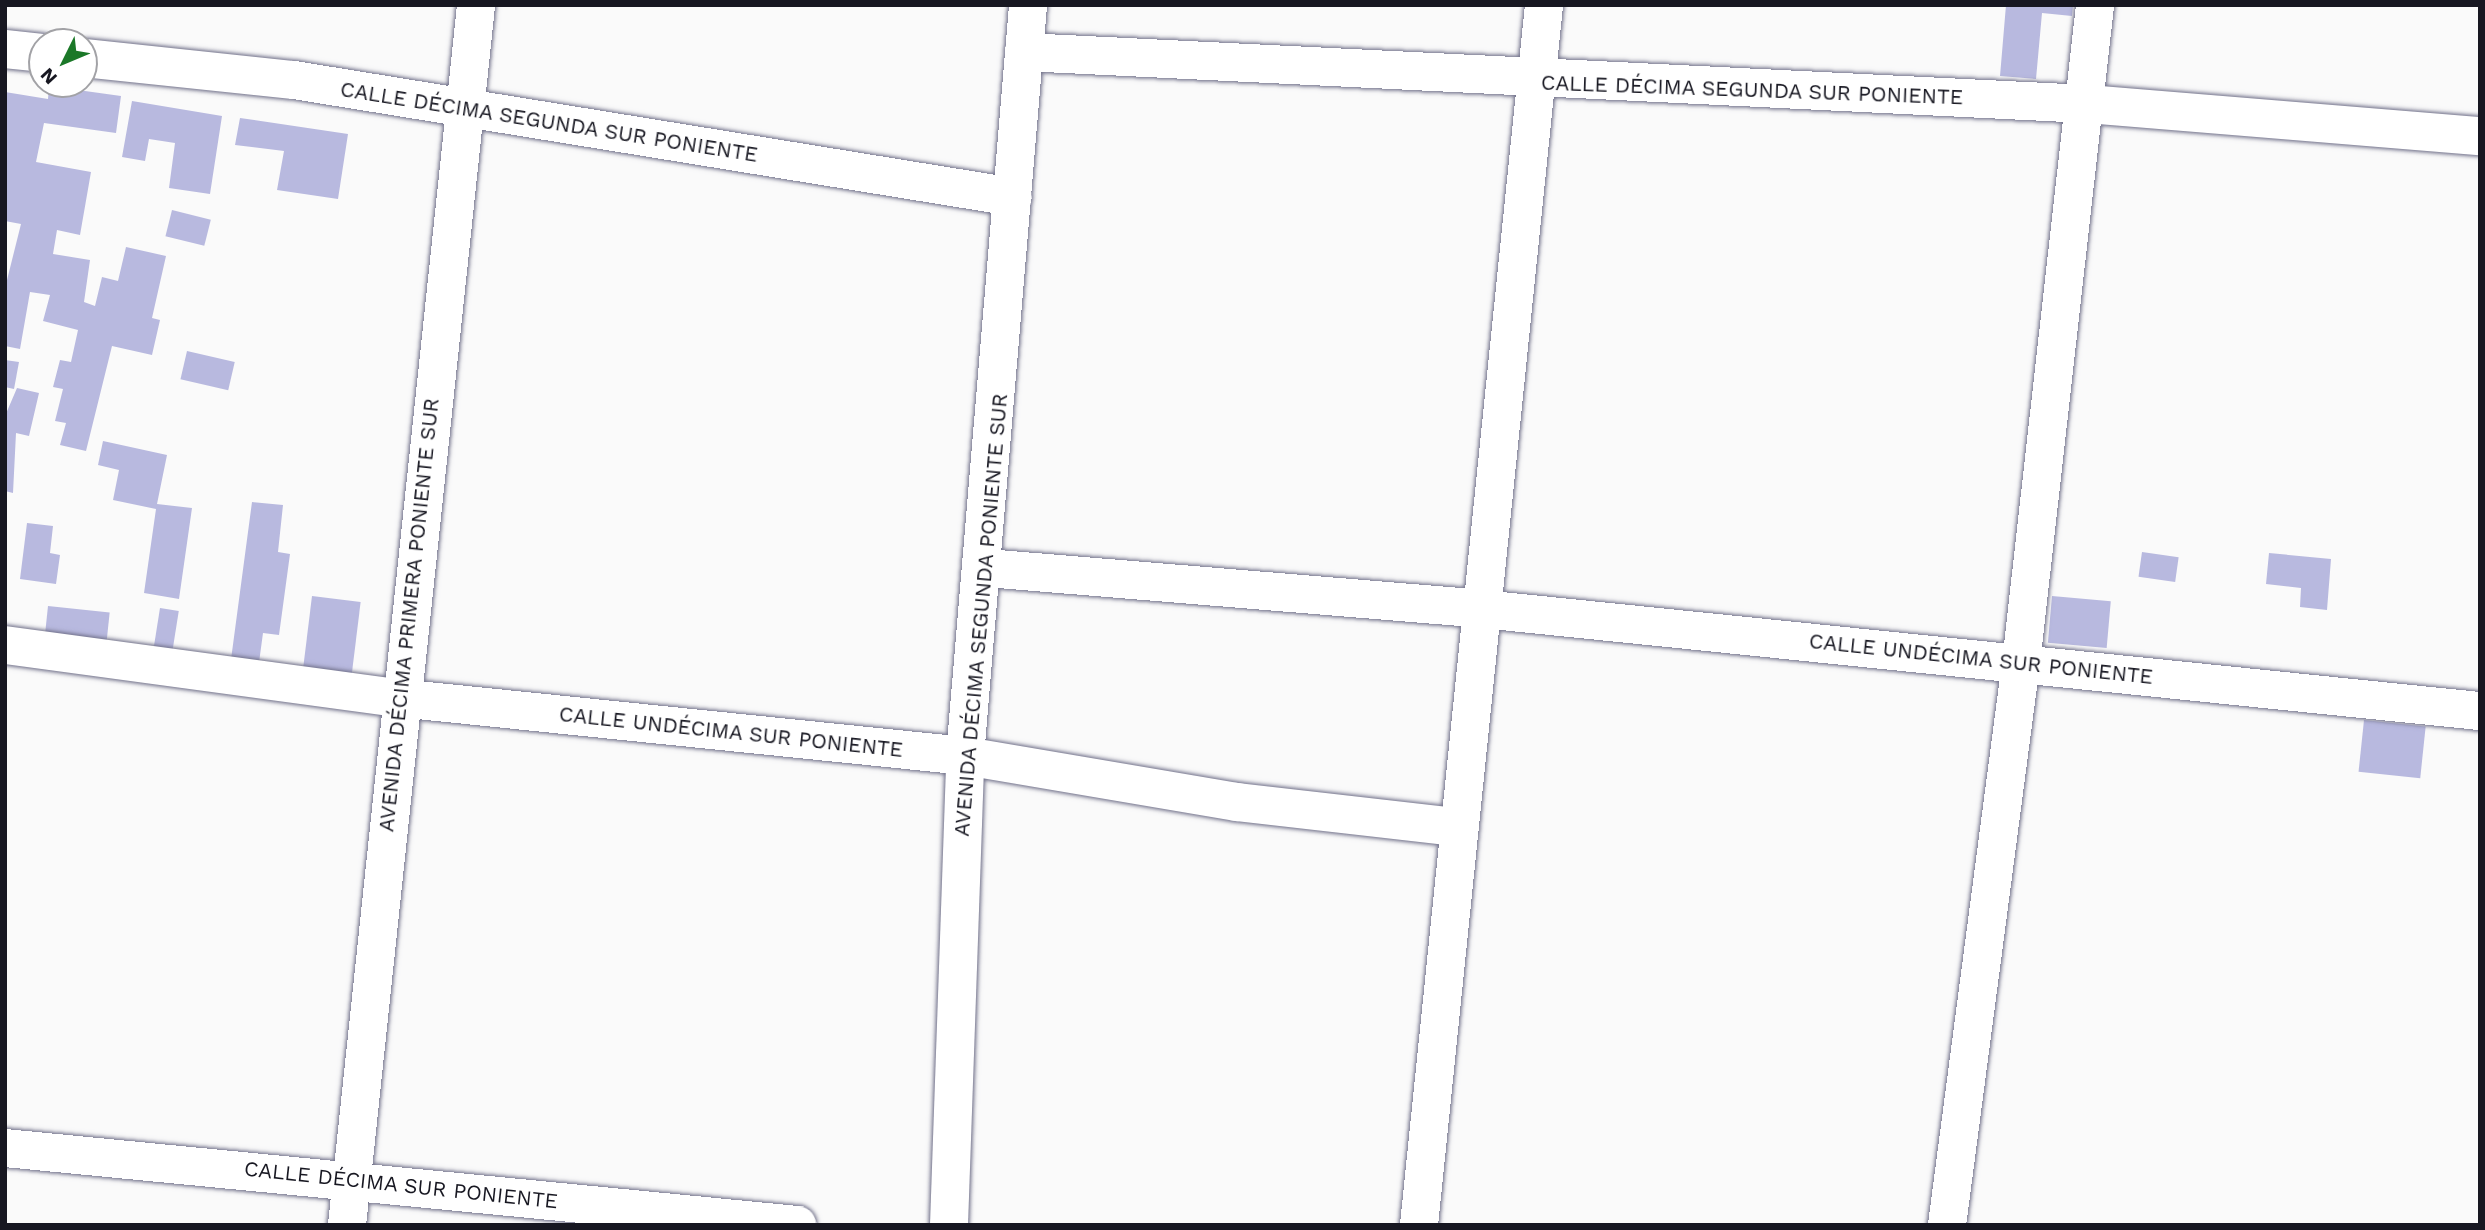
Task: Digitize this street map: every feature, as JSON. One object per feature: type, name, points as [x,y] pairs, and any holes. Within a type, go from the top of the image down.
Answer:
[{"type":"street","name":"AVENIDA DÉCIMA PRIMERA PONIENTE SUR","points":[[347,1225],[398,698],[477,5]]},
{"type":"street","name":"AVENIDA DÉCIMA SEGUNDA PONIENTE SUR","points":[[949,1225],[965,756],[986,568],[1028,5]]},
{"type":"street","points":[[1419,1225],[1456,827],[1539,81],[1544,5]]},
{"type":"street","points":[[1947,1225],[2021,663],[2088,104],[2095,5]]},
{"type":"street","points":[[5,49],[28,51]]},
{"type":"street","name":"CALLE DÉCIMA SEGUNDA SUR PONIENTE","points":[[1024,52],[1539,81],[2088,104],[2480,136]]},
{"type":"street","name":"CALLE DÉCIMA SEGUNDA SUR PONIENTE","points":[[98,59],[294,80],[465,110],[1013,197]]},
{"type":"street","name":"CALLE UNDÉCIMA SUR PONIENTE","points":[[986,568],[1482,609],[2480,711]]},
{"type":"street","name":"CALLE UNDÉCIMA SUR PONIENTE","points":[[5,645],[398,698],[965,756],[1237,802],[1456,827]]},
{"type":"street","name":"CALLE DÉCIMA SUR PONIENTE","points":[[5,1148],[353,1179],[797,1225]]},
{"type":"building","points":[[2006,5],[2073,5],[2072,16],[2042,13],[2036,79],[2000,76]]},
{"type":"building","points":[[5,92],[28,96],[28,98],[98,98],[98,93],[121,96],[116,133],[44,123],[36,162],[91,172],[80,235],[57,230],[53,254],[90,260],[84,302],[95,306],[102,277],[118,281],[126,247],[166,256],[152,318],[160,320],[152,355],[112,346],[86,451],[60,445],[66,423],[55,421],[63,389],[53,387],[60,360],[71,362],[78,330],[43,321],[50,295],[30,292],[20,349],[5,346],[5,288],[21,224],[5,221]]},
{"type":"building","points":[[132,101],[222,116],[210,194],[169,188],[175,143],[149,139],[145,161],[122,157]]},
{"type":"building","points":[[240,118],[348,134],[338,199],[277,190],[284,151],[235,145]]},
{"type":"building","points":[[172,210],[211,220],[204,246],[165,236]]},
{"type":"building","points":[[187,351],[235,362],[228,390],[180,379]]},
{"type":"building","points":[[5,360],[19,362],[14,389],[5,387]]},
{"type":"building","points":[[17,388],[39,393],[29,436],[16,433],[13,493],[5,491],[5,416]]},
{"type":"building","points":[[103,441],[167,455],[157,504],[192,508],[179,599],[144,593],[156,509],[113,500],[119,470],[98,465]]},
{"type":"building","points":[[252,502],[283,505],[278,552],[290,554],[279,635],[263,633],[258,670],[230,667]]},
{"type":"building","points":[[27,523],[53,526],[50,553],[60,555],[56,584],[20,579]]},
{"type":"building","points":[[2142,552],[2179,557],[2175,582],[2139,577]]},
{"type":"building","points":[[2269,553],[2331,559],[2327,610],[2300,607],[2301,588],[2266,584]]},
{"type":"building","points":[[312,596],[361,602],[351,679],[302,673]]},
{"type":"building","points":[[2052,596],[2111,601],[2107,648],[2048,643]]},
{"type":"building","points":[[48,606],[110,612],[106,648],[44,642]]},
{"type":"building","points":[[160,608],[179,611],[172,654],[153,651]]},
{"type":"building","points":[[2364,720],[2426,726],[2420,778],[2359,772]]}]
